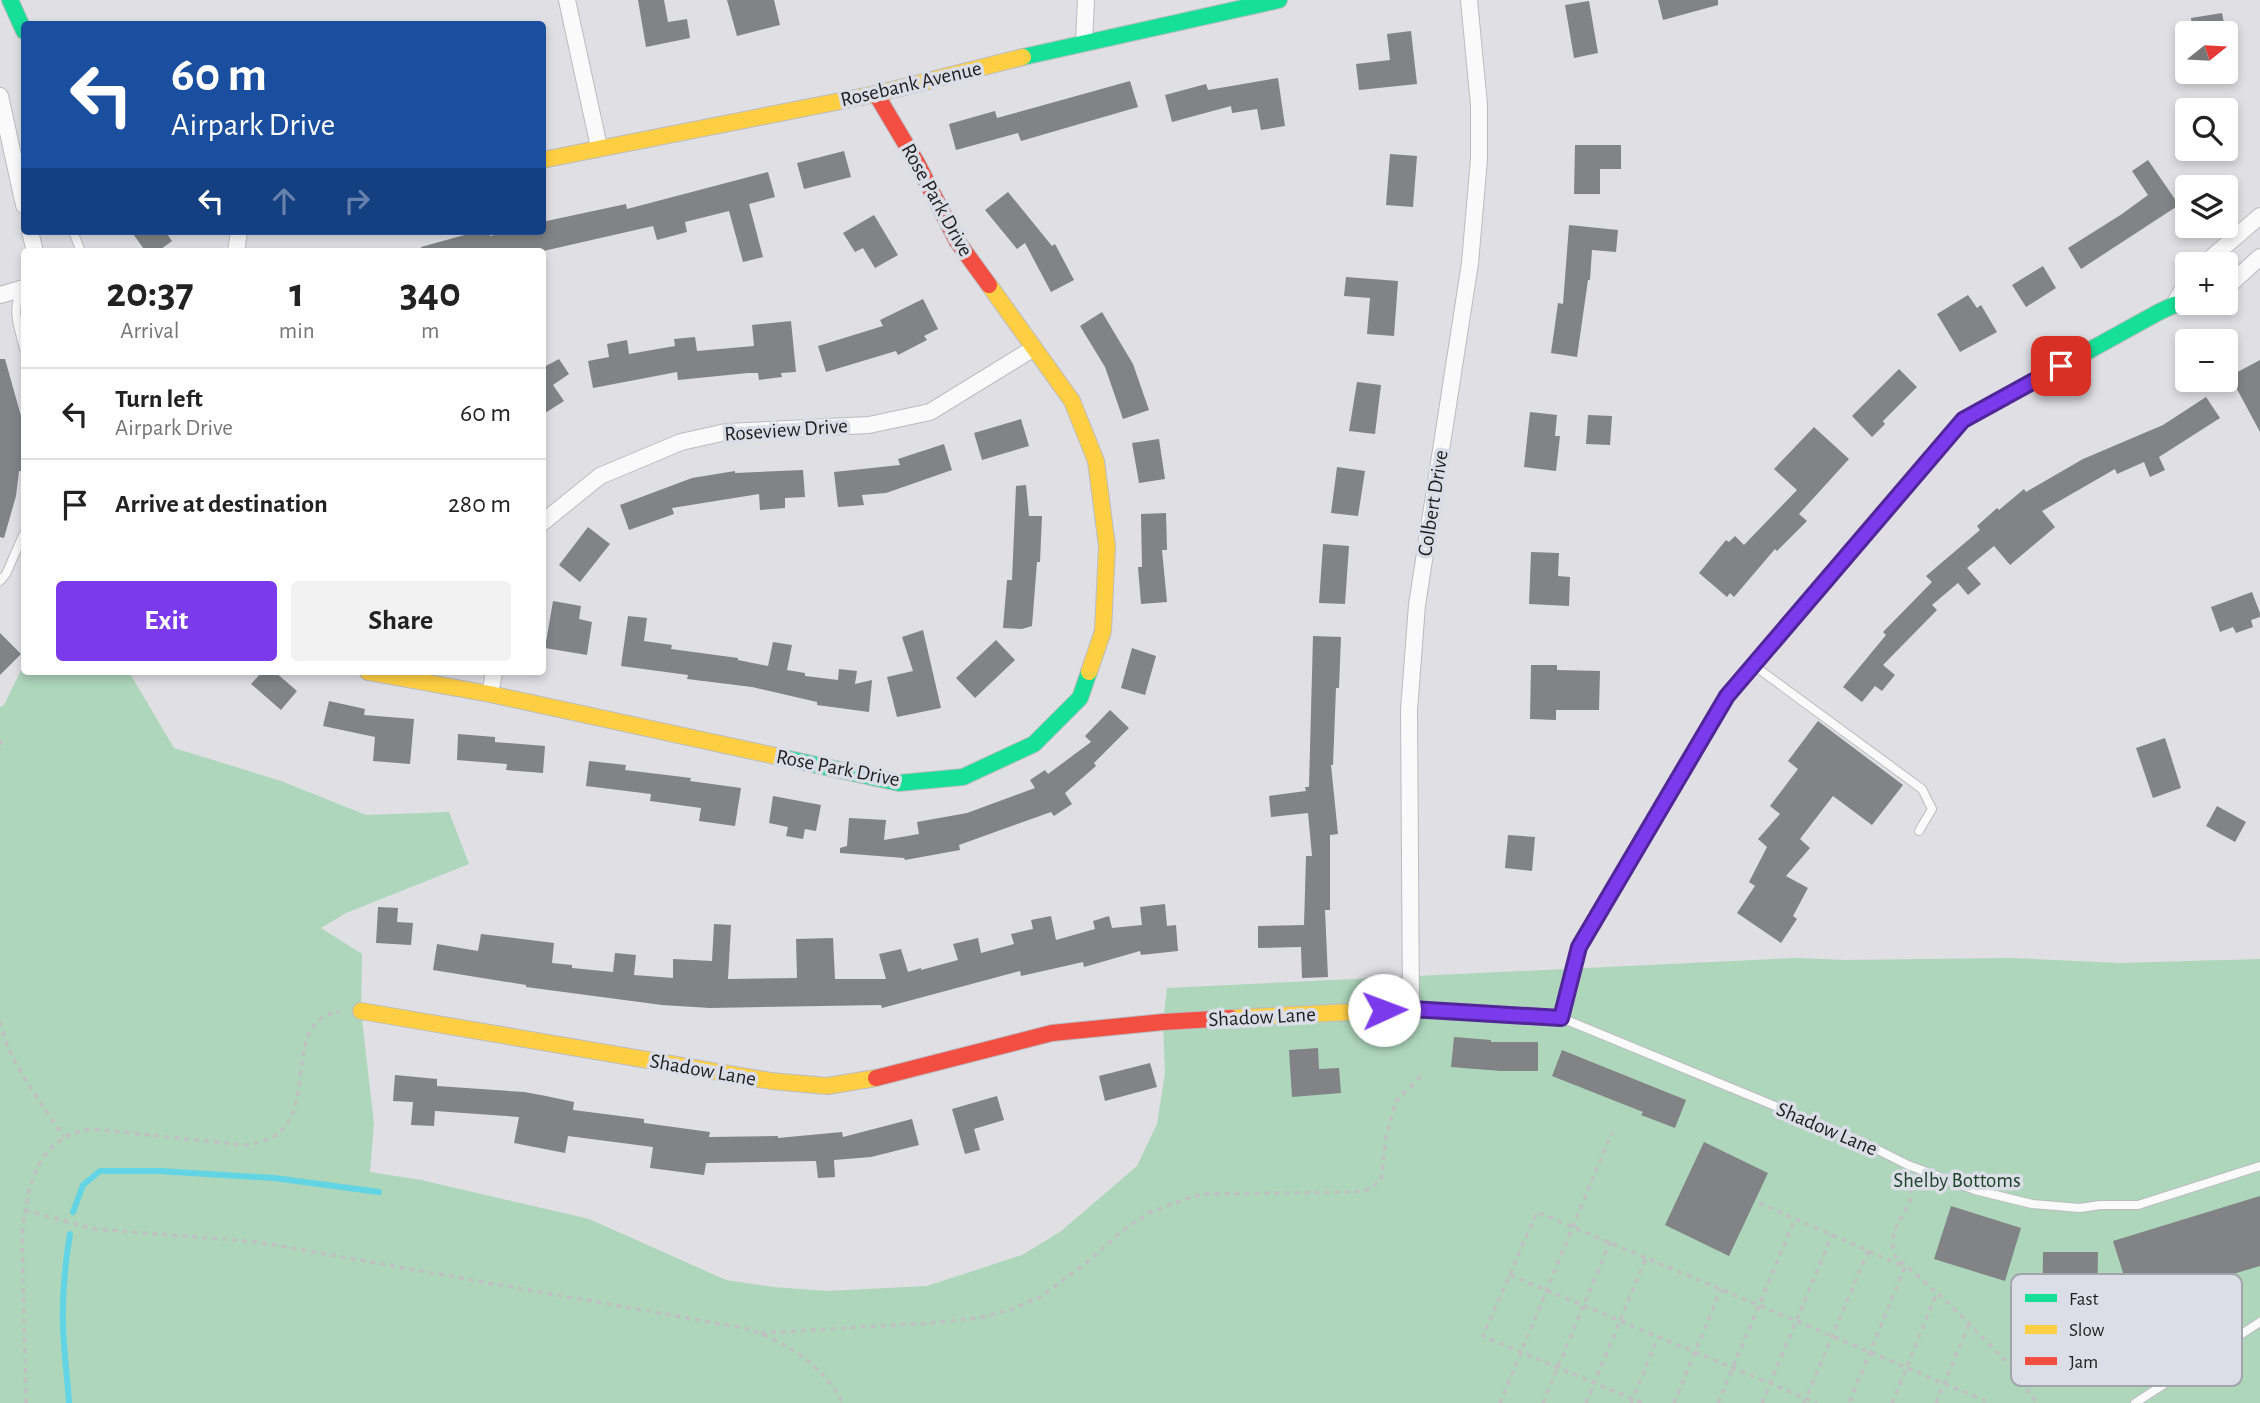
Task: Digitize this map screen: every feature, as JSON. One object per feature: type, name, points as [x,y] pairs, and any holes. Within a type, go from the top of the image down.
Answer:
[{"type":"street","points":[[10,0],[21,24]]},
{"type":"street","points":[[568,0],[599,147]]},
{"type":"street","points":[[1084,42],[1086,0]]},
{"type":"street","name":"Rosebank Avenue","points":[[546,159],[876,94],[1084,42],[1279,0]]},
{"type":"street","name":"Colbert Drive","points":[[1411,1009],[1410,698],[1418,605],[1470,263],[1479,159],[1479,105],[1469,0]]},
{"type":"street","name":"Rose Park Drive","points":[[385,675],[491,694],[899,783],[963,777],[1034,744],[1080,698],[1103,631],[1107,546],[1096,461],[1072,401],[957,241],[917,163],[876,94]]},
{"type":"street","points":[[0,96],[21,191]]},
{"type":"street","points":[[2218,252],[2260,216]]},
{"type":"street","points":[[2238,277],[2260,257]]},
{"type":"street","points":[[0,295],[21,290]]},
{"type":"street","points":[[1561,1018],[1579,947],[1727,696],[1963,420],[2175,307]]},
{"type":"street","name":"Roseview Drive","points":[[546,520],[600,476],[681,442],[726,432],[869,425],[930,412],[1034,348]]},
{"type":"street","points":[[491,694],[494,675]]},
{"type":"street","name":"Shadow Lane","points":[[361,1011],[771,1082],[827,1086],[892,1076],[1052,1033],[1163,1022],[1411,1009],[1561,1018]]},
{"type":"lane","points":[[21,293],[17,299],[16,312],[21,335]]},
{"type":"lane","points":[[0,581],[6,574],[21,540]]},
{"type":"lane","points":[[1753,665],[1922,789],[1932,809],[1919,831]]},
{"type":"lane","name":"Shadow Lane","points":[[1561,1018],[1860,1141],[1908,1166],[1975,1190],[2032,1204],[2080,1208],[2138,1205],[2260,1166]]},
{"type":"lane","points":[[2242,1334],[2260,1322]]},
{"type":"lane","points":[[2135,1403],[2161,1386]]},
{"type":"path","points":[[0,740],[0,750]]},
{"type":"path","points":[[26,1403],[22,1237],[25,1210],[38,1164],[47,1152],[64,1137],[93,1129],[244,1145],[268,1140],[288,1124],[296,1107],[306,1038],[311,1027],[328,1015],[361,1011]]},
{"type":"path","points":[[0,1022],[2,1033],[23,1074],[64,1137]]},
{"type":"path","points":[[759,1333],[979,1318],[1012,1309],[1040,1297],[1085,1264],[1121,1232],[1148,1213],[1172,1203],[1201,1194],[1355,1192],[1369,1189],[1381,1180],[1386,1137],[1396,1101],[1420,1076]]},
{"type":"path","points":[[1500,1403],[1612,1132]]},
{"type":"path","points":[[1908,1166],[1912,1195],[1894,1231],[1892,1241],[1896,1257],[2011,1366]]},
{"type":"path","points":[[1759,1203],[1905,1267]]},
{"type":"path","points":[[25,1210],[94,1229],[258,1242],[718,1323],[759,1333],[783,1343],[826,1378],[842,1403]]},
{"type":"path","points":[[1642,1403],[1631,1401],[1483,1336],[1537,1212],[1991,1403]]},
{"type":"path","points":[[1718,1403],[1795,1219]]},
{"type":"path","points":[[1762,1403],[1832,1235]]},
{"type":"path","points":[[1543,1403],[1610,1242]]},
{"type":"path","points":[[1805,1401],[1868,1251]]},
{"type":"path","points":[[1586,1403],[1646,1258]]},
{"type":"path","points":[[1849,1403],[1905,1267]]},
{"type":"path","points":[[1510,1275],[1770,1383],[1805,1401],[1817,1403]]},
{"type":"path","points":[[1674,1403],[1721,1289]]},
{"type":"path","points":[[1892,1403],[1937,1293]]},
{"type":"path","points":[[1936,1403],[1969,1324]]},
{"type":"path","points":[[1631,1401],[1658,1337]]},
{"type":"path","points":[[2025,1386],[2037,1403]]},
{"type":"green space","name":"Shelby Bottoms","points":[[21,670],[21,675],[131,675],[174,748],[281,781],[366,815],[449,812],[469,864],[346,913],[321,928],[362,954],[361,1011],[374,1124],[370,1172],[421,1180],[589,1219],[726,1280],[773,1287],[828,1291],[927,1286],[1022,1255],[1060,1232],[1137,1166],[1157,1124],[1165,1073],[1163,1022],[1167,988],[1795,958],[2010,958],[2120,963],[2260,959],[2260,1403],[0,1403],[0,707],[4,705]]},
{"type":"building","points":[[638,0],[664,0],[668,22],[687,19],[690,38],[646,47]]},
{"type":"building","points":[[727,0],[774,0],[780,25],[737,36]]},
{"type":"building","points":[[1658,0],[1718,0],[1718,5],[1663,20]]},
{"type":"building","points":[[1589,1],[1598,53],[1574,58],[1565,5]]},
{"type":"building","points":[[2222,13],[2224,21],[2191,21],[2191,18]]},
{"type":"building","points":[[1411,31],[1417,84],[1359,90],[1356,64],[1390,60],[1387,34]]},
{"type":"building","points":[[1278,78],[1285,126],[1261,130],[1257,109],[1232,113],[1231,106],[1172,122],[1165,95],[1206,84],[1208,90]]},
{"type":"building","points":[[1130,81],[1138,107],[1021,141],[1018,133],[956,150],[949,124],[995,111],[997,118]]},
{"type":"building","points":[[1575,145],[1621,145],[1621,169],[1600,169],[1600,194],[1574,194]]},
{"type":"building","points":[[844,151],[851,177],[804,189],[797,163]]},
{"type":"building","points":[[1390,154],[1417,156],[1413,207],[1386,205]]},
{"type":"building","points":[[2148,160],[2175,199],[2175,208],[2081,269],[2068,248],[2148,195],[2132,171]]},
{"type":"building","points":[[768,172],[775,197],[749,204],[763,257],[743,262],[729,211],[685,222],[687,232],[657,240],[653,226],[546,250],[546,248],[421,247],[464,235],[546,235],[546,221],[626,204],[627,209]]},
{"type":"building","points":[[1008,192],[1052,246],[1055,244],[1074,280],[1051,292],[1025,243],[1017,249],[985,210]]},
{"type":"building","points":[[874,215],[898,255],[875,268],[863,248],[855,252],[843,233]]},
{"type":"building","points":[[1569,225],[1618,230],[1616,252],[1592,250],[1590,280],[1577,357],[1551,353],[1558,303],[1563,304]]},
{"type":"building","points":[[134,235],[168,235],[172,241],[162,248],[143,248]]},
{"type":"building","points":[[2043,266],[2056,288],[2026,307],[2012,285]]},
{"type":"building","points":[[1346,277],[1398,281],[1394,336],[1367,334],[1370,298],[1344,296]]},
{"type":"building","points":[[1968,295],[1977,308],[1981,305],[1997,332],[1960,352],[1937,314]]},
{"type":"building","points":[[923,299],[938,329],[924,336],[927,340],[898,355],[896,351],[826,372],[818,346],[883,326],[880,320]]},
{"type":"building","points":[[1102,312],[1133,364],[1149,410],[1123,419],[1105,367],[1080,326]]},
{"type":"building","points":[[791,321],[796,372],[781,373],[782,377],[759,380],[758,373],[748,373],[678,380],[677,372],[593,388],[588,361],[609,357],[607,344],[627,340],[629,354],[675,346],[674,339],[695,337],[697,351],[754,346],[752,325]]},
{"type":"building","points":[[0,359],[5,359],[21,416],[21,471],[4,538],[0,537]]},
{"type":"building","points":[[559,359],[569,374],[553,385],[564,401],[546,412],[546,366]]},
{"type":"building","points":[[2260,360],[2260,432],[2238,391],[2238,372]]},
{"type":"building","points":[[1899,369],[1917,387],[1883,421],[1885,424],[1872,437],[1852,416]]},
{"type":"building","points":[[1357,382],[1381,385],[1375,434],[1349,431]]},
{"type":"building","points":[[2206,397],[2220,418],[2159,457],[2165,470],[2150,477],[2144,462],[2117,474],[2115,469],[2042,511],[2055,527],[2010,565],[1994,546],[1967,568],[1981,584],[1968,595],[1958,583],[1932,605],[1937,610],[1883,665],[1895,675],[1882,691],[1875,686],[1862,702],[1843,687],[1886,635],[1883,632],[1932,582],[1926,576],[1980,530],[1977,526],[1997,508],[1999,510],[2024,489],[2026,492],[2083,459],[2163,425]]},
{"type":"building","points":[[1530,412],[1557,415],[1555,436],[1560,436],[1556,471],[1524,467]]},
{"type":"building","points":[[1588,415],[1612,416],[1610,445],[1586,444]]},
{"type":"building","points":[[1021,419],[1029,446],[982,460],[974,433]]},
{"type":"building","points":[[1814,427],[1849,459],[1799,514],[1807,521],[1777,551],[1775,549],[1734,597],[1730,593],[1727,597],[1699,573],[1726,540],[1729,542],[1735,536],[1744,545],[1797,490],[1774,469]]},
{"type":"building","points":[[1159,439],[1165,479],[1139,483],[1132,443]]},
{"type":"building","points":[[944,444],[952,470],[886,493],[862,495],[864,505],[838,507],[834,472],[900,465],[898,459]]},
{"type":"building","points":[[1337,467],[1365,471],[1358,516],[1331,513]]},
{"type":"building","points":[[803,470],[805,497],[785,498],[785,508],[760,510],[759,494],[672,508],[674,514],[629,530],[620,505],[692,478],[735,471]]},
{"type":"building","points":[[1026,485],[1029,516],[1042,516],[1040,562],[1037,562],[1032,626],[1022,629],[1003,628],[1007,580],[1012,580],[1016,486]]},
{"type":"building","points":[[1166,513],[1167,550],[1162,550],[1167,602],[1141,604],[1138,567],[1142,567],[1141,514]]},
{"type":"building","points":[[588,527],[610,544],[580,582],[559,565]]},
{"type":"building","points":[[1323,544],[1349,546],[1345,604],[1319,603]]},
{"type":"building","points":[[1531,552],[1559,553],[1558,576],[1570,577],[1569,606],[1529,604]]},
{"type":"building","points":[[2252,592],[2260,613],[2260,617],[2251,620],[2253,627],[2236,633],[2233,627],[2220,632],[2211,607]]},
{"type":"building","points":[[553,601],[581,606],[579,619],[592,622],[587,655],[546,648]]},
{"type":"building","points":[[628,616],[647,618],[644,641],[672,645],[671,649],[738,658],[768,666],[773,642],[792,645],[787,670],[805,673],[805,676],[838,680],[839,669],[857,671],[855,684],[872,680],[869,712],[817,705],[817,702],[752,687],[687,679],[688,675],[621,666]]},
{"type":"building","points":[[923,630],[941,708],[897,717],[887,677],[913,671],[902,637]]},
{"type":"building","points":[[0,633],[21,654],[0,675]]},
{"type":"building","points":[[1313,636],[1341,637],[1331,765],[1338,834],[1330,835],[1330,910],[1325,910],[1328,977],[1302,978],[1301,947],[1258,948],[1258,926],[1304,925],[1306,856],[1312,856],[1308,813],[1271,817],[1269,796],[1306,791],[1305,787],[1309,787]]},
{"type":"building","points":[[996,640],[1015,660],[975,698],[956,678]]},
{"type":"building","points":[[1132,648],[1156,656],[1145,695],[1121,688]]},
{"type":"building","points":[[1531,665],[1557,665],[1557,670],[1600,671],[1599,710],[1556,710],[1556,720],[1530,719]]},
{"type":"building","points":[[259,675],[278,675],[297,691],[281,710],[251,684]]},
{"type":"building","points":[[329,701],[365,709],[364,715],[414,719],[410,764],[373,761],[375,737],[323,726]]},
{"type":"building","points":[[1110,710],[1129,728],[1094,763],[1096,766],[1065,793],[1072,804],[1054,816],[1051,812],[959,845],[960,850],[905,860],[840,853],[840,848],[847,846],[849,818],[886,820],[884,840],[919,834],[917,822],[967,813],[1035,788],[1030,780],[1045,770],[1048,774],[1091,742],[1085,736]]},
{"type":"building","points":[[1818,721],[1903,785],[1872,825],[1833,796],[1800,839],[1810,848],[1786,876],[1808,888],[1793,916],[1797,919],[1781,943],[1737,913],[1755,886],[1749,882],[1767,847],[1758,839],[1780,814],[1770,806],[1798,769],[1788,761]]},
{"type":"building","points":[[458,734],[495,737],[495,742],[545,746],[543,773],[506,770],[507,764],[457,760]]},
{"type":"building","points":[[2165,738],[2181,788],[2153,798],[2136,748]]},
{"type":"building","points":[[589,761],[626,765],[625,770],[691,778],[690,781],[741,788],[735,826],[699,821],[701,808],[650,801],[651,794],[586,786]]},
{"type":"building","points":[[773,796],[821,805],[816,831],[805,829],[803,839],[786,836],[788,827],[769,823]]},
{"type":"building","points":[[2217,806],[2246,822],[2235,842],[2206,826]]},
{"type":"building","points":[[1508,835],[1535,837],[1532,871],[1505,868]]},
{"type":"building","points":[[1165,904],[1167,926],[1176,925],[1178,951],[1141,955],[1140,951],[1084,967],[1083,962],[1021,976],[1020,971],[882,1008],[881,1005],[710,1008],[662,1005],[526,987],[433,970],[437,944],[478,951],[481,934],[554,943],[552,963],[572,965],[572,968],[613,972],[615,953],[636,955],[634,975],[673,978],[673,959],[712,961],[714,924],[731,925],[728,979],[797,978],[796,939],[833,938],[835,979],[886,979],[879,954],[901,949],[908,972],[921,970],[958,960],[953,944],[978,938],[981,953],[1014,944],[1011,934],[1033,929],[1031,920],[1051,916],[1056,940],[1095,929],[1093,921],[1109,916],[1112,928],[1142,925],[1140,907]]},
{"type":"building","points":[[378,907],[398,908],[397,922],[413,923],[411,945],[376,943]]},
{"type":"building","points":[[1454,1037],[1491,1042],[1538,1042],[1538,1071],[1451,1067]]},
{"type":"building","points":[[1318,1048],[1319,1069],[1339,1068],[1341,1093],[1292,1097],[1289,1050]]},
{"type":"building","points":[[1562,1050],[1686,1100],[1675,1128],[1641,1115],[1643,1112],[1552,1076]]},
{"type":"building","points":[[1150,1063],[1157,1087],[1105,1101],[1099,1076]]},
{"type":"building","points":[[395,1075],[437,1079],[437,1086],[546,1096],[574,1102],[573,1110],[644,1119],[644,1123],[710,1132],[709,1137],[778,1138],[842,1132],[843,1137],[912,1119],[919,1145],[871,1157],[834,1160],[835,1177],[818,1178],[816,1161],[706,1163],[704,1175],[650,1168],[653,1147],[568,1136],[565,1153],[514,1143],[519,1117],[435,1111],[434,1126],[411,1125],[413,1102],[393,1101]]},
{"type":"building","points":[[997,1096],[1004,1120],[974,1129],[980,1150],[965,1154],[952,1109]]},
{"type":"building","points":[[1704,1142],[1768,1173],[1729,1256],[1665,1225]]},
{"type":"building","points":[[2260,1196],[2260,1266],[2233,1274],[2123,1274],[2113,1241]]},
{"type":"building","points":[[1951,1206],[2021,1228],[2005,1281],[1934,1259]]},
{"type":"building","points":[[2043,1252],[2098,1252],[2098,1274],[2043,1274]]},
{"type":"waterway","points":[[73,1212],[83,1185],[100,1171],[159,1171],[274,1178],[379,1192]]},
{"type":"waterway","points":[[69,1403],[63,1316],[70,1234]]},
{"type":"traffic: fast","points":[[10,0],[21,24]]},
{"type":"traffic: fast","points":[[1023,57],[1279,0]]},
{"type":"traffic: fast","points":[[1670,792],[1727,696],[1963,420],[2175,305]]},
{"type":"traffic: fast","points":[[780,757],[899,783],[963,777],[1034,744],[1080,698],[1089,672]]},
{"type":"traffic: slow","points":[[546,159],[876,94],[1023,57]]},
{"type":"traffic: slow","points":[[989,285],[1072,401],[1096,461],[1107,546],[1103,631],[1089,672]]},
{"type":"traffic: slow","points":[[385,675],[490,694],[780,757]]},
{"type":"traffic: slow","points":[[1231,1018],[1411,1009],[1561,1018],[1579,947],[1670,792]]},
{"type":"traffic: slow","points":[[361,1011],[771,1081],[827,1086],[876,1078]]},
{"type":"traffic: jam","points":[[876,94],[917,163],[957,241],[989,285]]},
{"type":"traffic: jam","points":[[876,1078],[1052,1033],[1231,1018]]},
{"type":"route","points":[[1384,1010],[1411,1009],[1561,1018],[1579,947],[1727,696],[1963,420],[2061,366]]}]
